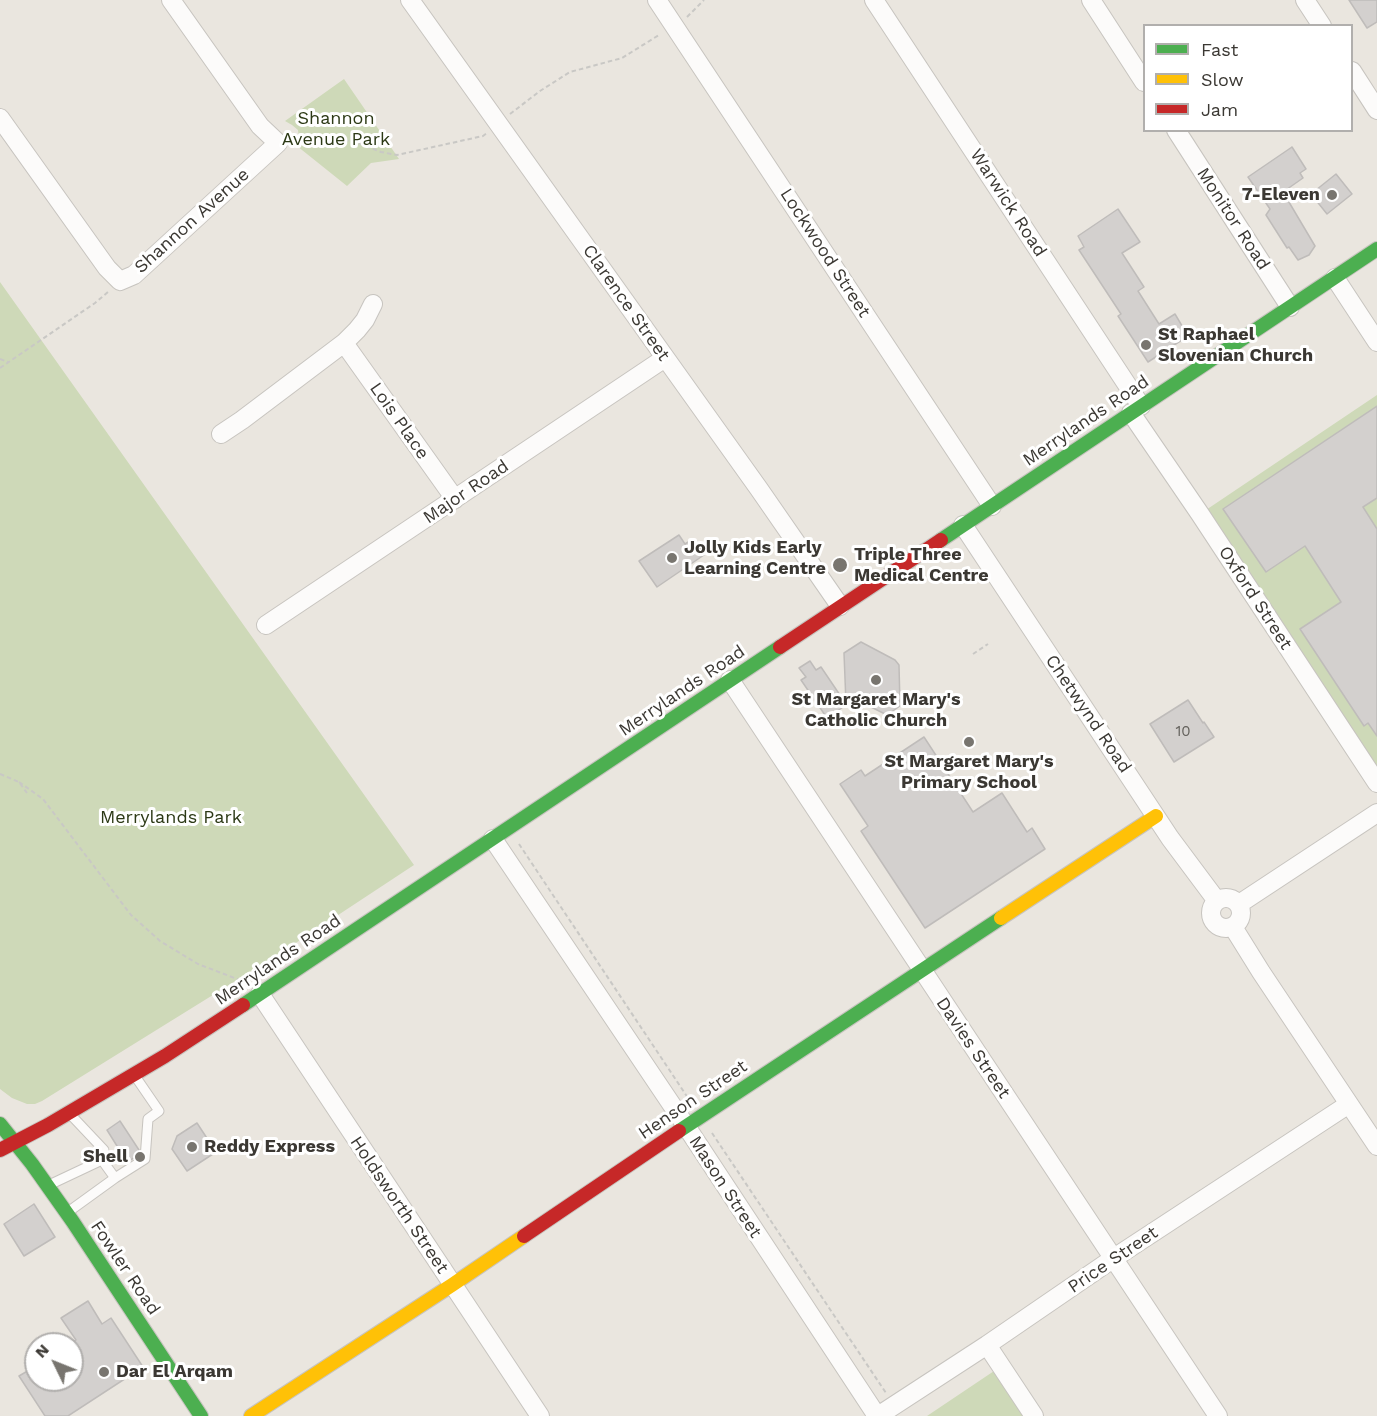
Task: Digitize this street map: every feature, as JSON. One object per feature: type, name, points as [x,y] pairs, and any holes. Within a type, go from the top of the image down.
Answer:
[{"type":"main road","name":"Merrylands Road","points":[[0,1150],[165,1056],[260,994],[1377,249]]},
{"type":"main road","name":"Henson Street","points":[[251,1416],[452,1285],[686,1126],[1156,816]]},
{"type":"main road","name":"Fowler Road","points":[[0,1124],[66,1213],[201,1416]]},
{"type":"street","name":"Shannon Avenue","points":[[0,118],[107,268],[120,281],[134,275],[278,143],[260,126],[171,0]]},
{"type":"street","name":"Clarence Street","points":[[410,0],[840,606]]},
{"type":"street","name":"Lockwood Street","points":[[657,0],[992,506]]},
{"type":"street","name":"Warwick Road","points":[[874,0],[1136,410]]},
{"type":"street","points":[[1091,0],[1143,80]]},
{"type":"street","points":[[1305,0],[1321,24]]},
{"type":"street","points":[[1353,73],[1377,110]]},
{"type":"street","name":"Monitor Road","points":[[1177,132],[1290,307]]},
{"type":"street","points":[[1335,278],[1377,342]]},
{"type":"street","points":[[221,434],[344,343],[365,320],[373,304]]},
{"type":"street","name":"Lois Place","points":[[344,343],[454,499]]},
{"type":"street","name":"Major Road","points":[[266,625],[665,358]]},
{"type":"street","name":"Oxford Street","points":[[1136,410],[1143,429],[1377,783]]},
{"type":"street","name":"Chetwynd Road","points":[[963,525],[1179,851],[1217,901]]},
{"type":"street","name":"Davies Street","points":[[730,680],[1218,1416]]},
{"type":"street","points":[[1239,904],[1377,813]]},
{"type":"street","name":"Mason Street","points":[[493,838],[877,1416]]},
{"type":"street","points":[[1231,898],[1239,904],[1241,917],[1233,927],[1218,926],[1212,918],[1212,909],[1217,901],[1231,898]]},
{"type":"street","points":[[1233,927],[1377,1146]]},
{"type":"street","name":"Holdsworth Street","points":[[260,994],[540,1416]]},
{"type":"street","name":"Price Street","points":[[877,1416],[1348,1104]]},
{"type":"street","points":[[987,1345],[1034,1416]]},
{"type":"lane","points":[[66,1213],[145,1160],[148,1119],[159,1112],[133,1074]]},
{"type":"lane","points":[[68,1112],[104,1150],[102,1160],[115,1178]]},
{"type":"lane","points":[[47,1186],[102,1160]]},
{"type":"path","points":[[687,17],[704,0]]},
{"type":"path","points":[[511,114],[540,91],[570,72],[622,58],[660,34]]},
{"type":"path","points":[[299,137],[341,139],[397,155],[486,134]]},
{"type":"path","points":[[0,368],[95,303]]},
{"type":"path","points":[[0,359],[8,362]]},
{"type":"path","points":[[973,654],[988,644]]},
{"type":"path","points":[[0,774],[19,782],[43,799],[131,915],[160,942],[198,964],[244,982]]},
{"type":"path","points":[[19,782],[27,793]]},
{"type":"green space","name":"Shannon Avenue Park","points":[[344,79],[399,159],[371,163],[347,186],[297,146],[298,130],[285,121]]},
{"type":"green space","name":"Merrylands Park","points":[[0,282],[414,865],[279,954],[35,1104],[27,1104],[12,1098],[0,1089]]},
{"type":"green space","points":[[1377,395],[1377,768],[1200,514]]},
{"type":"green space","points":[[997,1369],[1028,1416],[927,1416]]},
{"type":"building","points":[[1349,0],[1377,0],[1377,22],[1367,28]]},
{"type":"building","points":[[1292,147],[1306,169],[1300,173],[1303,178],[1283,192],[1315,246],[1309,255],[1298,260],[1289,247],[1287,248],[1266,215],[1270,209],[1248,177]]},
{"type":"building","points":[[1336,174],[1352,194],[1327,214],[1311,194]]},
{"type":"building","points":[[1118,209],[1140,242],[1122,253],[1144,287],[1138,291],[1159,324],[1175,314],[1188,336],[1148,362],[1118,316],[1121,314],[1079,250],[1084,247],[1078,236]]},
{"type":"building","points":[[1377,406],[1377,498],[1363,507],[1377,529],[1377,736],[1368,723],[1364,726],[1300,629],[1341,602],[1305,546],[1266,572],[1223,509]]},
{"type":"building","name":"Jolly Kids Early Learning Centre","points":[[679,535],[685,544],[693,539],[704,555],[657,587],[639,561]]},
{"type":"building","points":[[861,642],[895,660],[899,665],[900,706],[887,715],[855,699],[827,718],[801,680],[806,677],[799,668],[810,661],[816,670],[821,667],[846,704],[844,653]]},
{"type":"building","points":[[1188,700],[1214,737],[1174,762],[1150,724]]},
{"type":"building","points":[[924,737],[973,812],[1002,793],[1027,832],[1032,828],[1045,849],[925,928],[861,831],[868,826],[840,784],[861,770],[865,776]]},
{"type":"building","points":[[120,1121],[139,1150],[139,1155],[127,1162],[107,1130]]},
{"type":"building","points":[[197,1123],[216,1152],[187,1171],[172,1149],[177,1136]]},
{"type":"building","points":[[34,1204],[55,1237],[24,1256],[4,1224]]},
{"type":"building","name":"Dar El Arqam","points":[[88,1301],[102,1324],[111,1318],[143,1367],[68,1416],[45,1416],[29,1392],[84,1392],[84,1332],[71,1332],[61,1318]]},
{"type":"building","name":"Dar El Arqam","points":[[24,1373],[24,1384],[19,1376]]},
{"type":"traffic: fast","points":[[941,540],[1377,249]]},
{"type":"traffic: fast","points":[[243,1005],[780,647]]},
{"type":"traffic: fast","points":[[679,1131],[1001,918]]},
{"type":"traffic: fast","points":[[0,1124],[73,1222],[201,1416]]},
{"type":"traffic: slow","points":[[1001,918],[1156,816]]},
{"type":"traffic: slow","points":[[251,1416],[524,1236]]},
{"type":"traffic: jam","points":[[780,647],[941,540]]},
{"type":"traffic: jam","points":[[0,1150],[48,1125],[165,1056],[243,1005]]},
{"type":"traffic: jam","points":[[524,1236],[679,1131]]},
{"type":"place","name":"7-Eleven","points":[[1332,195]]},
{"type":"place","name":"St Raphael Slovenian Church","points":[[1146,345]]},
{"type":"place","name":"Jolly Kids Early Learning Centre","points":[[672,558]]},
{"type":"place","name":"Triple Three Medical Centre","points":[[840,565]]},
{"type":"place","name":"St Margaret Mary's Catholic Church","points":[[876,680]]},
{"type":"place","name":"St Margaret Mary's Primary School","points":[[969,742]]},
{"type":"place","name":"Reddy Express","points":[[192,1147]]},
{"type":"place","name":"Shell","points":[[140,1157]]},
{"type":"place","name":"Dar El Arqam","points":[[104,1372]]}]
